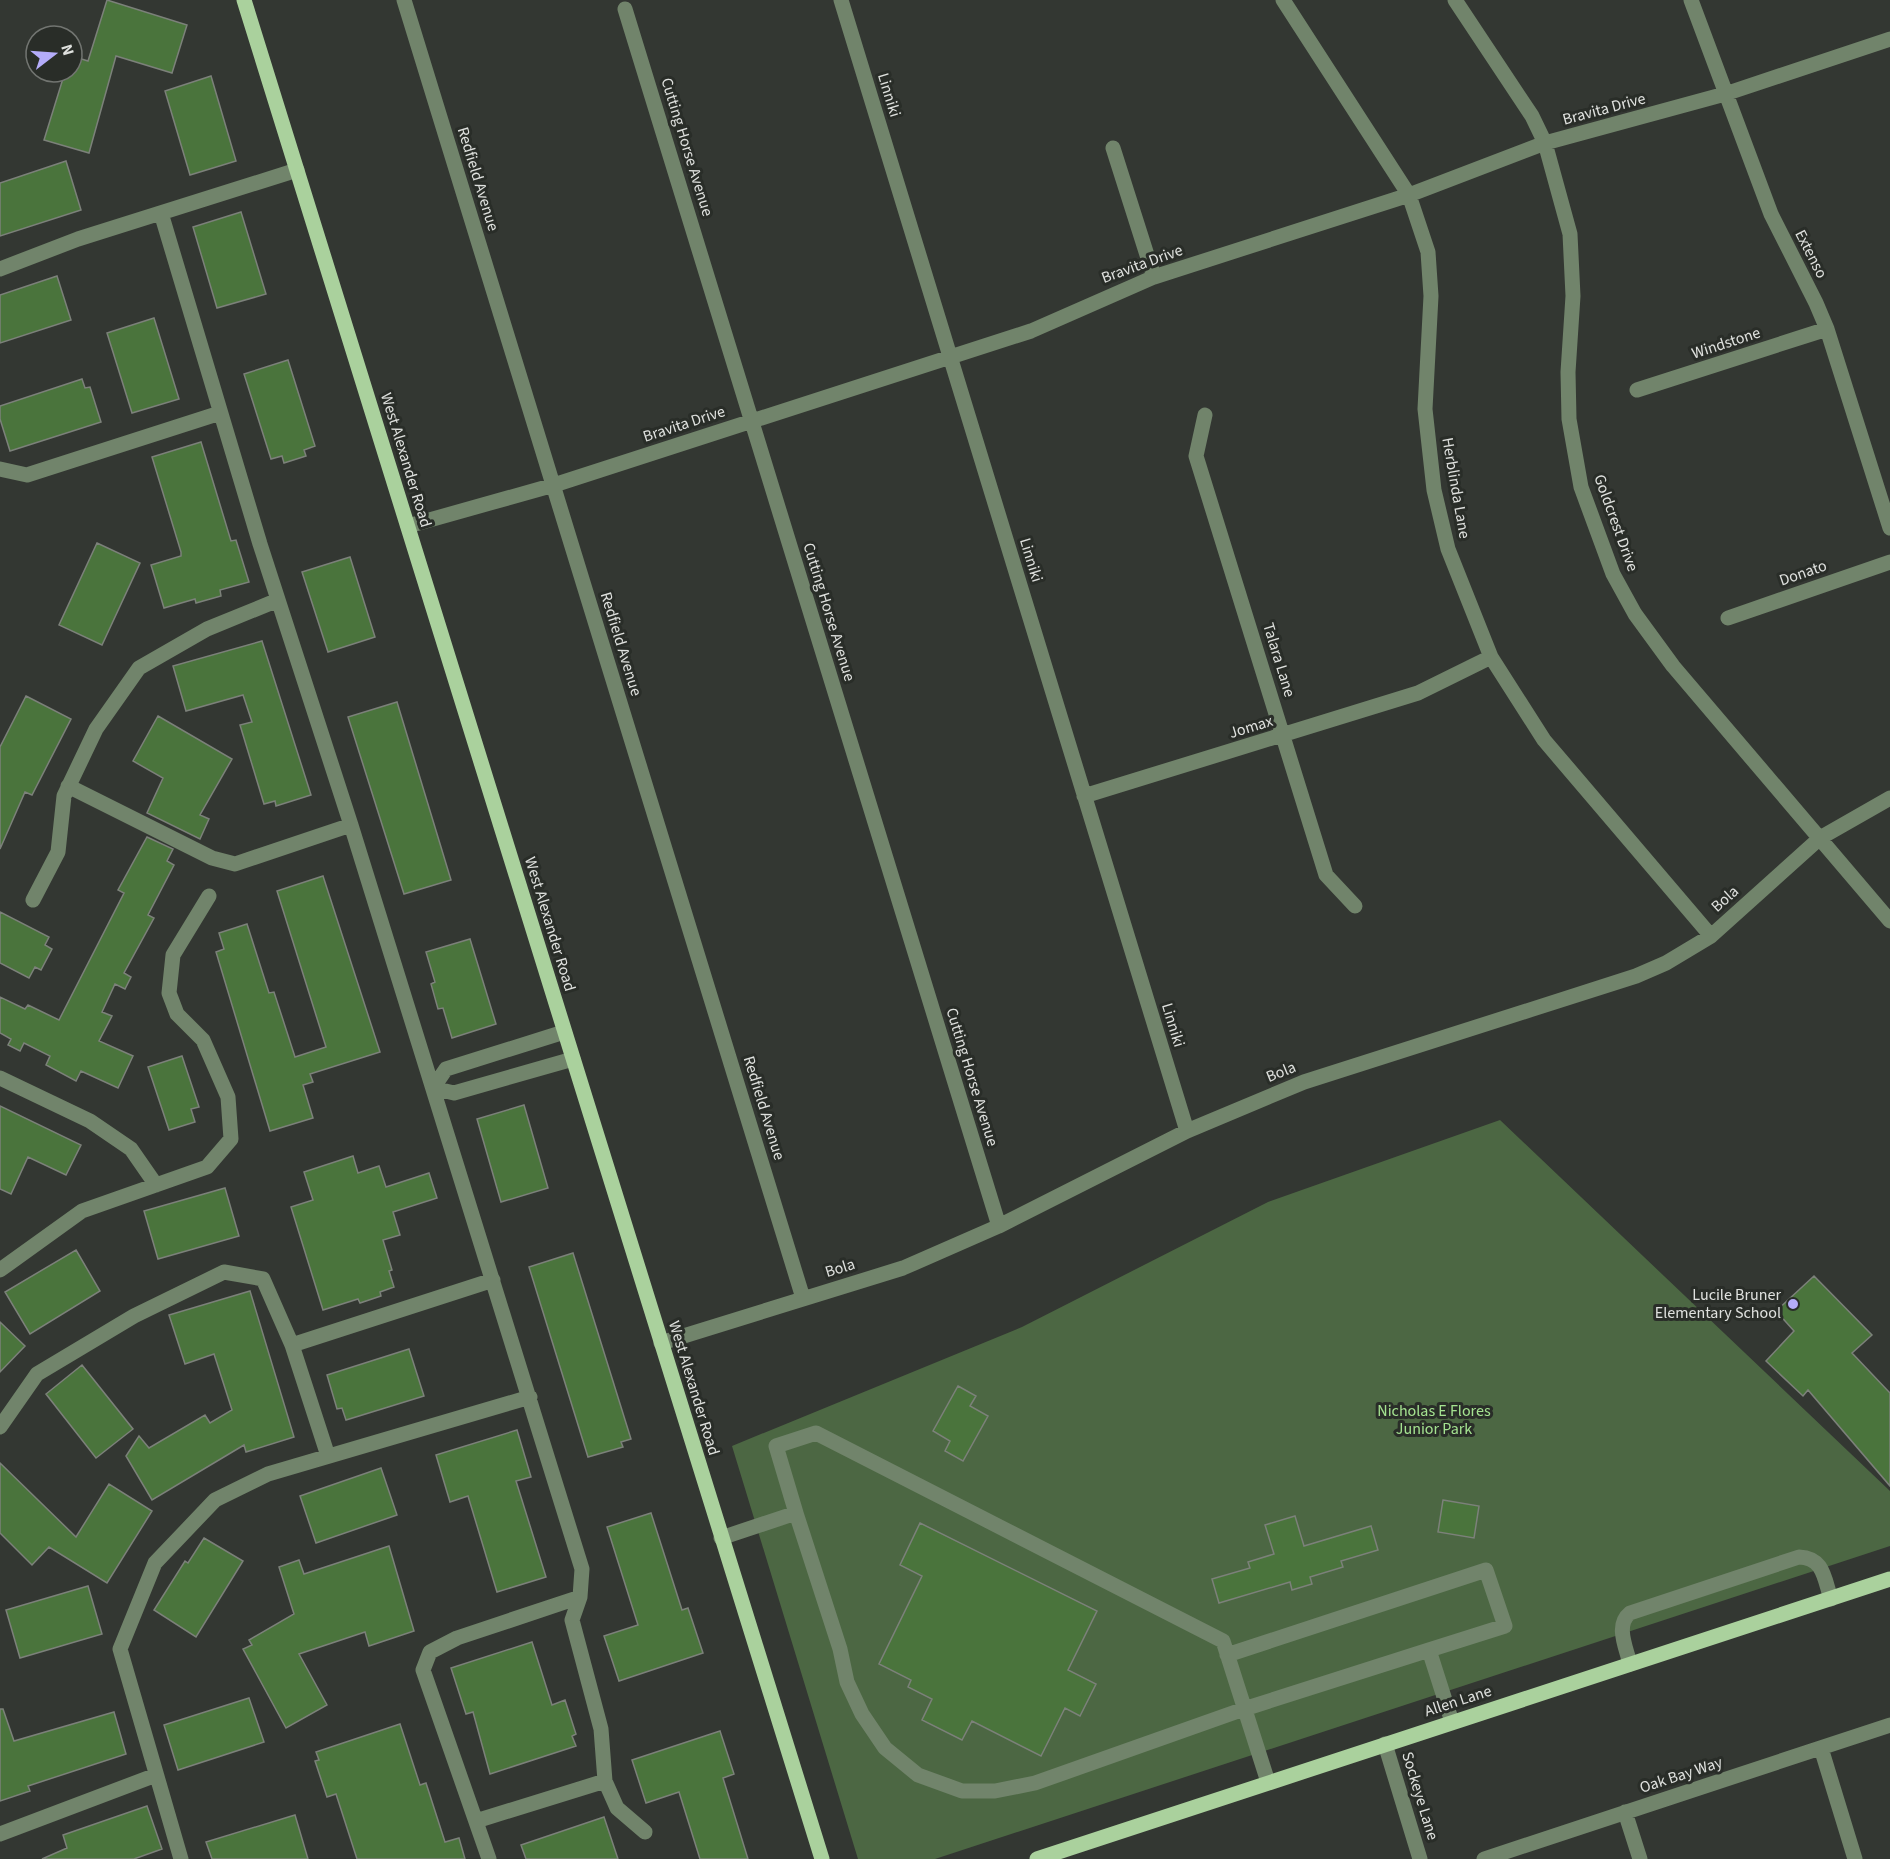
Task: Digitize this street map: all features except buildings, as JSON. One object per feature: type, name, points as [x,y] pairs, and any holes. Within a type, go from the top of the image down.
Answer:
[{"type":"main road","name":"West Alexander Road","points":[[244,0],[822,1859]]},
{"type":"main road","name":"Allen Lane","points":[[1037,1859],[1890,1579]]},
{"type":"street","name":"Redfield Avenue","points":[[404,0],[803,1298]]},
{"type":"street","name":"Linniki","points":[[841,0],[1186,1131]]},
{"type":"street","name":"Herblinda Lane","points":[[1283,0],[1408,195],[1428,252],[1431,296],[1425,409],[1434,490],[1448,549],[1491,657],[1544,740],[1711,936]]},
{"type":"street","name":"Goldcrest Drive","points":[[1455,0],[1532,116],[1545,144],[1570,234],[1573,296],[1568,372],[1569,418],[1581,487],[1613,574],[1635,614],[1673,666],[1890,921]]},
{"type":"street","name":"Extenso","points":[[1691,0],[1771,214],[1827,329],[1890,528]]},
{"type":"street","name":"Cutting Horse Avenue","points":[[625,9],[999,1226]]},
{"type":"street","name":"Bravita Drive","points":[[408,526],[554,485],[1031,331],[1154,277],[1408,195],[1545,144],[1725,94],[1890,39]]},
{"type":"street","points":[[1113,147],[1154,277]]},
{"type":"street","points":[[0,269],[78,239],[297,170]]},
{"type":"street","points":[[161,213],[278,600],[351,825],[582,1569],[580,1597],[572,1620],[601,1729],[605,1781],[616,1808],[645,1832]]},
{"type":"street","name":"Windstone","points":[[1637,390],[1827,329]]},
{"type":"street","points":[[0,469],[27,475],[220,413]]},
{"type":"street","name":"Talara Lane","points":[[1205,415],[1196,456],[1326,875],[1355,906]]},
{"type":"street","name":"Donato","points":[[1728,618],[1890,562]]},
{"type":"street","points":[[33,900],[58,852],[64,796],[68,786],[96,729],[139,668],[207,629],[278,600]]},
{"type":"street","name":"Jomax","points":[[1084,796],[1418,693],[1491,657]]},
{"type":"street","points":[[68,786],[213,858],[236,864],[351,825]]},
{"type":"street","name":"Bola","points":[[662,1343],[903,1268],[999,1226],[1186,1131],[1304,1082],[1635,976],[1666,963],[1711,936],[1820,838],[1890,798]]},
{"type":"street","points":[[0,1270],[82,1211],[207,1167],[231,1139],[228,1097],[202,1040],[177,1014],[169,993],[173,955],[209,896]]},
{"type":"street","points":[[433,1088],[446,1069],[564,1032]]},
{"type":"street","points":[[495,1053],[503,1079]]},
{"type":"street","points":[[433,1088],[454,1093],[573,1059]]},
{"type":"street","points":[[0,1078],[90,1121],[131,1149],[156,1185]]},
{"type":"street","points":[[0,1427],[37,1374],[134,1316],[224,1272],[263,1279],[292,1345],[328,1456]]},
{"type":"street","points":[[292,1345],[493,1280]]},
{"type":"street","points":[[181,1859],[120,1649],[154,1563],[215,1500],[268,1474],[530,1397]]},
{"type":"street","points":[[1227,1654],[1486,1570],[1505,1626],[1244,1709],[1035,1783],[995,1791],[962,1791],[918,1775],[885,1748],[862,1714],[847,1682],[840,1649],[776,1446],[816,1433],[1223,1641],[1227,1654],[1244,1709],[1268,1782]]},
{"type":"street","points":[[721,1538],[796,1514]]},
{"type":"street","points":[[1630,1664],[1621,1626],[1623,1618],[1630,1613],[1799,1557],[1811,1557],[1819,1564],[1831,1599]]},
{"type":"street","points":[[489,1859],[423,1671],[430,1652],[457,1638],[580,1597]]},
{"type":"street","points":[[1429,1650],[1452,1722]]},
{"type":"street","name":"Oak Bay Way","points":[[1484,1859],[1890,1725]]},
{"type":"street","name":"Sockeye Lane","points":[[1385,1744],[1420,1859]]},
{"type":"street","points":[[1821,1748],[1855,1859]]},
{"type":"street","points":[[0,1834],[156,1775]]},
{"type":"street","points":[[476,1821],[605,1781]]},
{"type":"street","points":[[1625,1812],[1640,1859]]},
{"type":"green space","name":"Nicholas E Flores Junior Park","points":[[1500,1120],[1890,1491],[1890,1546],[935,1859],[858,1859],[732,1446],[1022,1327],[1268,1202]]},
{"type":"place","name":"Lucile Bruner Elementary School","points":[[1793,1304]]}]
